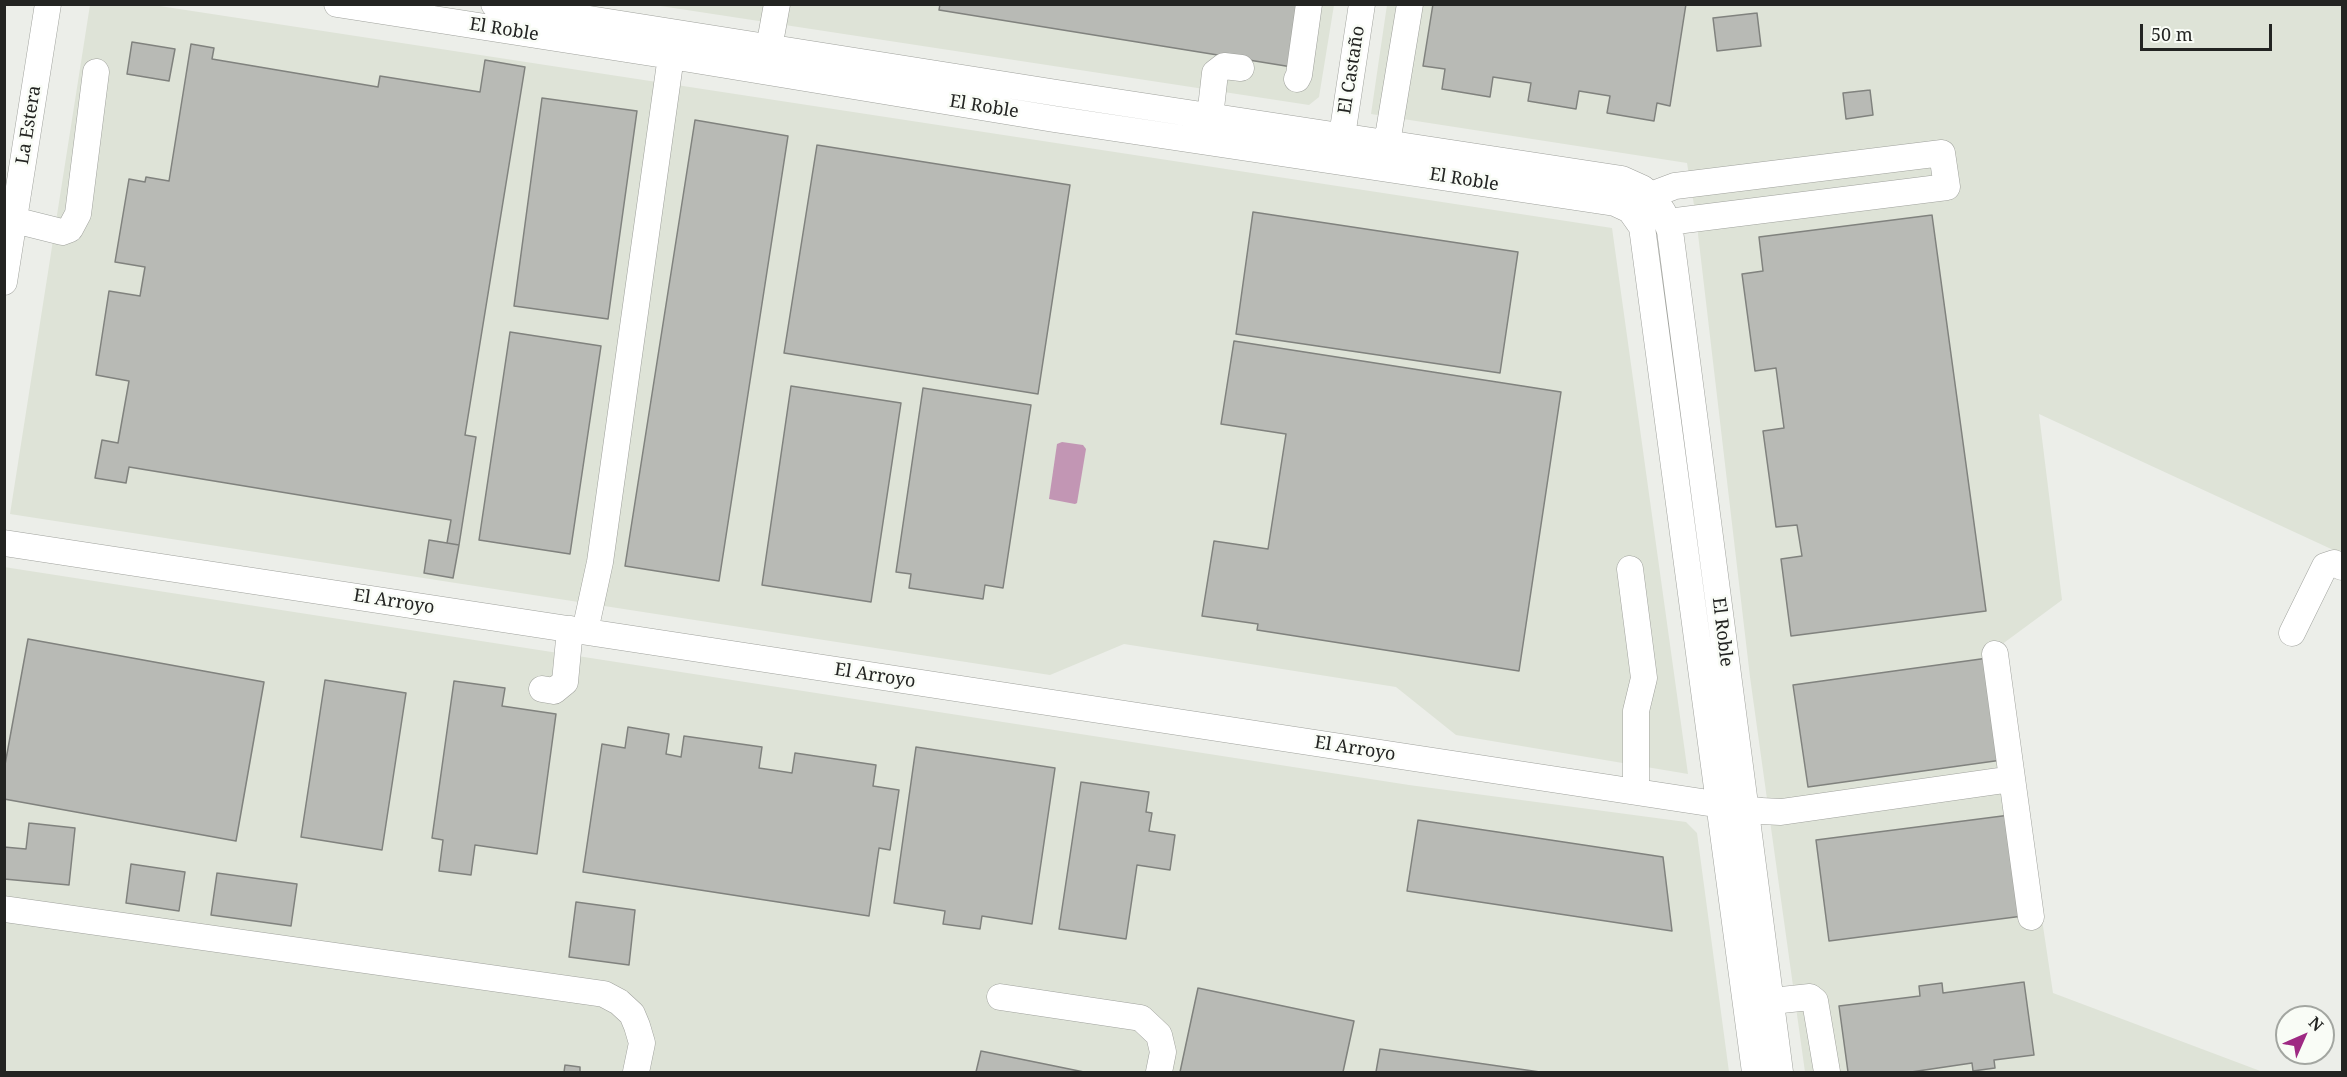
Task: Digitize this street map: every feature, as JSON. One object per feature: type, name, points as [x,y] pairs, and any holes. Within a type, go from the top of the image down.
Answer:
[{"type":"street","name":"La Estera","points":[[4,282],[48,4]]},
{"type":"street","name":"El Roble","points":[[337,4],[1054,119],[1615,203],[1630,210],[1642,227],[1755,1072]]},
{"type":"street","name":"El Roble","points":[[494,4],[1210,117],[1622,179],[1651,195],[1668,222],[1780,1072]]},
{"type":"street","points":[[769,48],[777,4]]},
{"type":"street","points":[[1297,79],[1309,4]]},
{"type":"street","name":"El Castaño","points":[[1342,136],[1362,4]]},
{"type":"street","points":[[1388,143],[1410,4]]},
{"type":"street","points":[[542,690],[560,689],[565,682],[578,630],[600,562],[670,56]]},
{"type":"street","points":[[1210,117],[1215,73],[1224,66],[1241,68]]},
{"type":"street","points":[[14,220],[62,232],[70,228],[78,213],[96,72]]},
{"type":"street","points":[[1054,119],[1057,93]]},
{"type":"street","points":[[1630,210],[1651,195],[1675,186],[1942,153],[1947,187],[1668,222]]},
{"type":"street","name":"El Arroyo","points":[[4,543],[1745,808],[1780,812],[2012,779]]},
{"type":"street","points":[[2292,633],[2325,566],[2334,563],[2343,567]]},
{"type":"street","points":[[1630,569],[1644,678],[1636,711],[1636,791]]},
{"type":"street","points":[[1995,654],[2031,917]]},
{"type":"street","points":[[4,909],[604,994],[619,1002],[632,1014],[637,1026],[642,1042],[636,1072]]},
{"type":"street","points":[[1000,997],[1141,1018],[1159,1035],[1163,1052],[1159,1072]]},
{"type":"street","points":[[1772,1001],[1810,997],[1815,1001],[1827,1072]]},
{"type":"shaded area","points":[[90,5],[153,5],[1612,228],[1688,774],[1456,735],[1396,687],[1124,644],[1050,675],[10,514]]},
{"type":"shaded area","points":[[654,5],[1334,5],[1319,97],[1309,105]]},
{"type":"shaded area","points":[[1387,5],[2342,5],[2342,554],[2039,414],[2062,600],[2001,645],[2053,993],[2263,1072],[1805,1072],[1750,677],[1696,217],[1687,163],[1371,114]]},
{"type":"shaded area","points":[[1062,442],[1083,445],[1086,449],[1075,504],[1049,499],[1057,444]]},
{"type":"shaded area","points":[[4,567],[1409,785],[1686,822],[1697,833],[1729,1072],[5,1072]]},
{"type":"building","points":[[940,4],[1302,4],[1292,67],[939,10]]},
{"type":"building","points":[[1433,4],[1686,4],[1670,106],[1657,103],[1654,121],[1607,113],[1610,96],[1579,91],[1576,109],[1528,101],[1531,83],[1493,77],[1490,97],[1442,89],[1445,69],[1423,66]]},
{"type":"building","points":[[1757,13],[1761,46],[1717,51],[1713,18]]},
{"type":"building","points":[[132,42],[175,49],[169,81],[127,74]]},
{"type":"building","points":[[191,44],[214,48],[212,59],[378,87],[380,76],[480,92],[485,60],[525,67],[465,435],[476,437],[459,545],[447,543],[451,520],[129,467],[126,483],[95,478],[102,440],[118,443],[129,381],[96,375],[109,291],[140,296],[145,267],[115,262],[129,179],[145,182],[146,177],[169,181]]},
{"type":"building","points":[[1870,90],[1873,115],[1846,119],[1843,93]]},
{"type":"building","points":[[542,98],[637,111],[608,319],[514,306]]},
{"type":"building","points":[[695,120],[788,136],[719,581],[625,566]]},
{"type":"building","points":[[817,145],[1070,185],[1038,394],[784,353]]},
{"type":"building","points":[[1253,212],[1518,252],[1500,373],[1236,334]]},
{"type":"building","points":[[1932,215],[1986,611],[1791,636],[1781,559],[1802,556],[1797,525],[1776,527],[1763,431],[1784,428],[1776,368],[1755,371],[1742,274],[1763,271],[1759,237]]},
{"type":"building","points":[[510,332],[601,346],[570,554],[479,540]]},
{"type":"building","points":[[1234,341],[1561,392],[1519,671],[1257,630],[1258,624],[1202,616],[1214,541],[1268,549],[1286,434],[1221,424]]},
{"type":"building","points":[[791,386],[901,403],[871,602],[762,585]]},
{"type":"building","points":[[923,388],[1031,405],[1003,588],[985,585],[983,599],[909,588],[911,574],[896,572]]},
{"type":"building","points":[[429,540],[459,545],[453,578],[424,573]]},
{"type":"building","points":[[28,639],[264,682],[236,841],[4,799],[4,770]]},
{"type":"building","points":[[1988,658],[2002,760],[1808,787],[1793,685]]},
{"type":"building","points":[[325,680],[406,693],[382,850],[301,837]]},
{"type":"building","points":[[454,681],[505,688],[502,706],[556,714],[537,854],[475,845],[471,875],[439,871],[443,840],[432,838]]},
{"type":"building","points":[[628,727],[669,734],[666,754],[681,757],[684,736],[762,747],[759,768],[792,773],[795,753],[876,765],[873,786],[899,790],[890,850],[879,848],[869,916],[583,872],[602,744],[625,748]]},
{"type":"building","points":[[916,747],[1055,768],[1032,924],[982,916],[980,929],[943,924],[945,911],[894,903]]},
{"type":"building","points":[[1081,782],[1149,792],[1146,812],[1152,813],[1149,831],[1175,835],[1170,870],[1137,865],[1126,939],[1059,929]]},
{"type":"building","points":[[2010,815],[2023,916],[1829,941],[1816,840]]},
{"type":"building","points":[[1418,820],[1663,857],[1672,931],[1407,891]]},
{"type":"building","points":[[29,823],[75,828],[69,885],[4,879],[4,847],[26,849]]},
{"type":"building","points":[[131,864],[185,872],[179,911],[126,903]]},
{"type":"building","points":[[217,873],[297,884],[291,926],[211,915]]},
{"type":"building","points":[[576,902],[635,910],[629,965],[569,957]]},
{"type":"building","points":[[2024,982],[2034,1055],[1994,1060],[1995,1068],[1973,1071],[1972,1063],[1911,1072],[1848,1072],[1839,1006],[1920,996],[1919,986],[1942,983],[1943,993]]},
{"type":"building","points":[[1198,988],[1354,1021],[1343,1072],[1180,1072]]},
{"type":"building","points":[[1380,1049],[1540,1072],[1376,1072]]},
{"type":"building","points":[[981,1051],[1084,1072],[976,1072]]},
{"type":"building","points":[[565,1065],[580,1067],[580,1072],[564,1072]]}]
